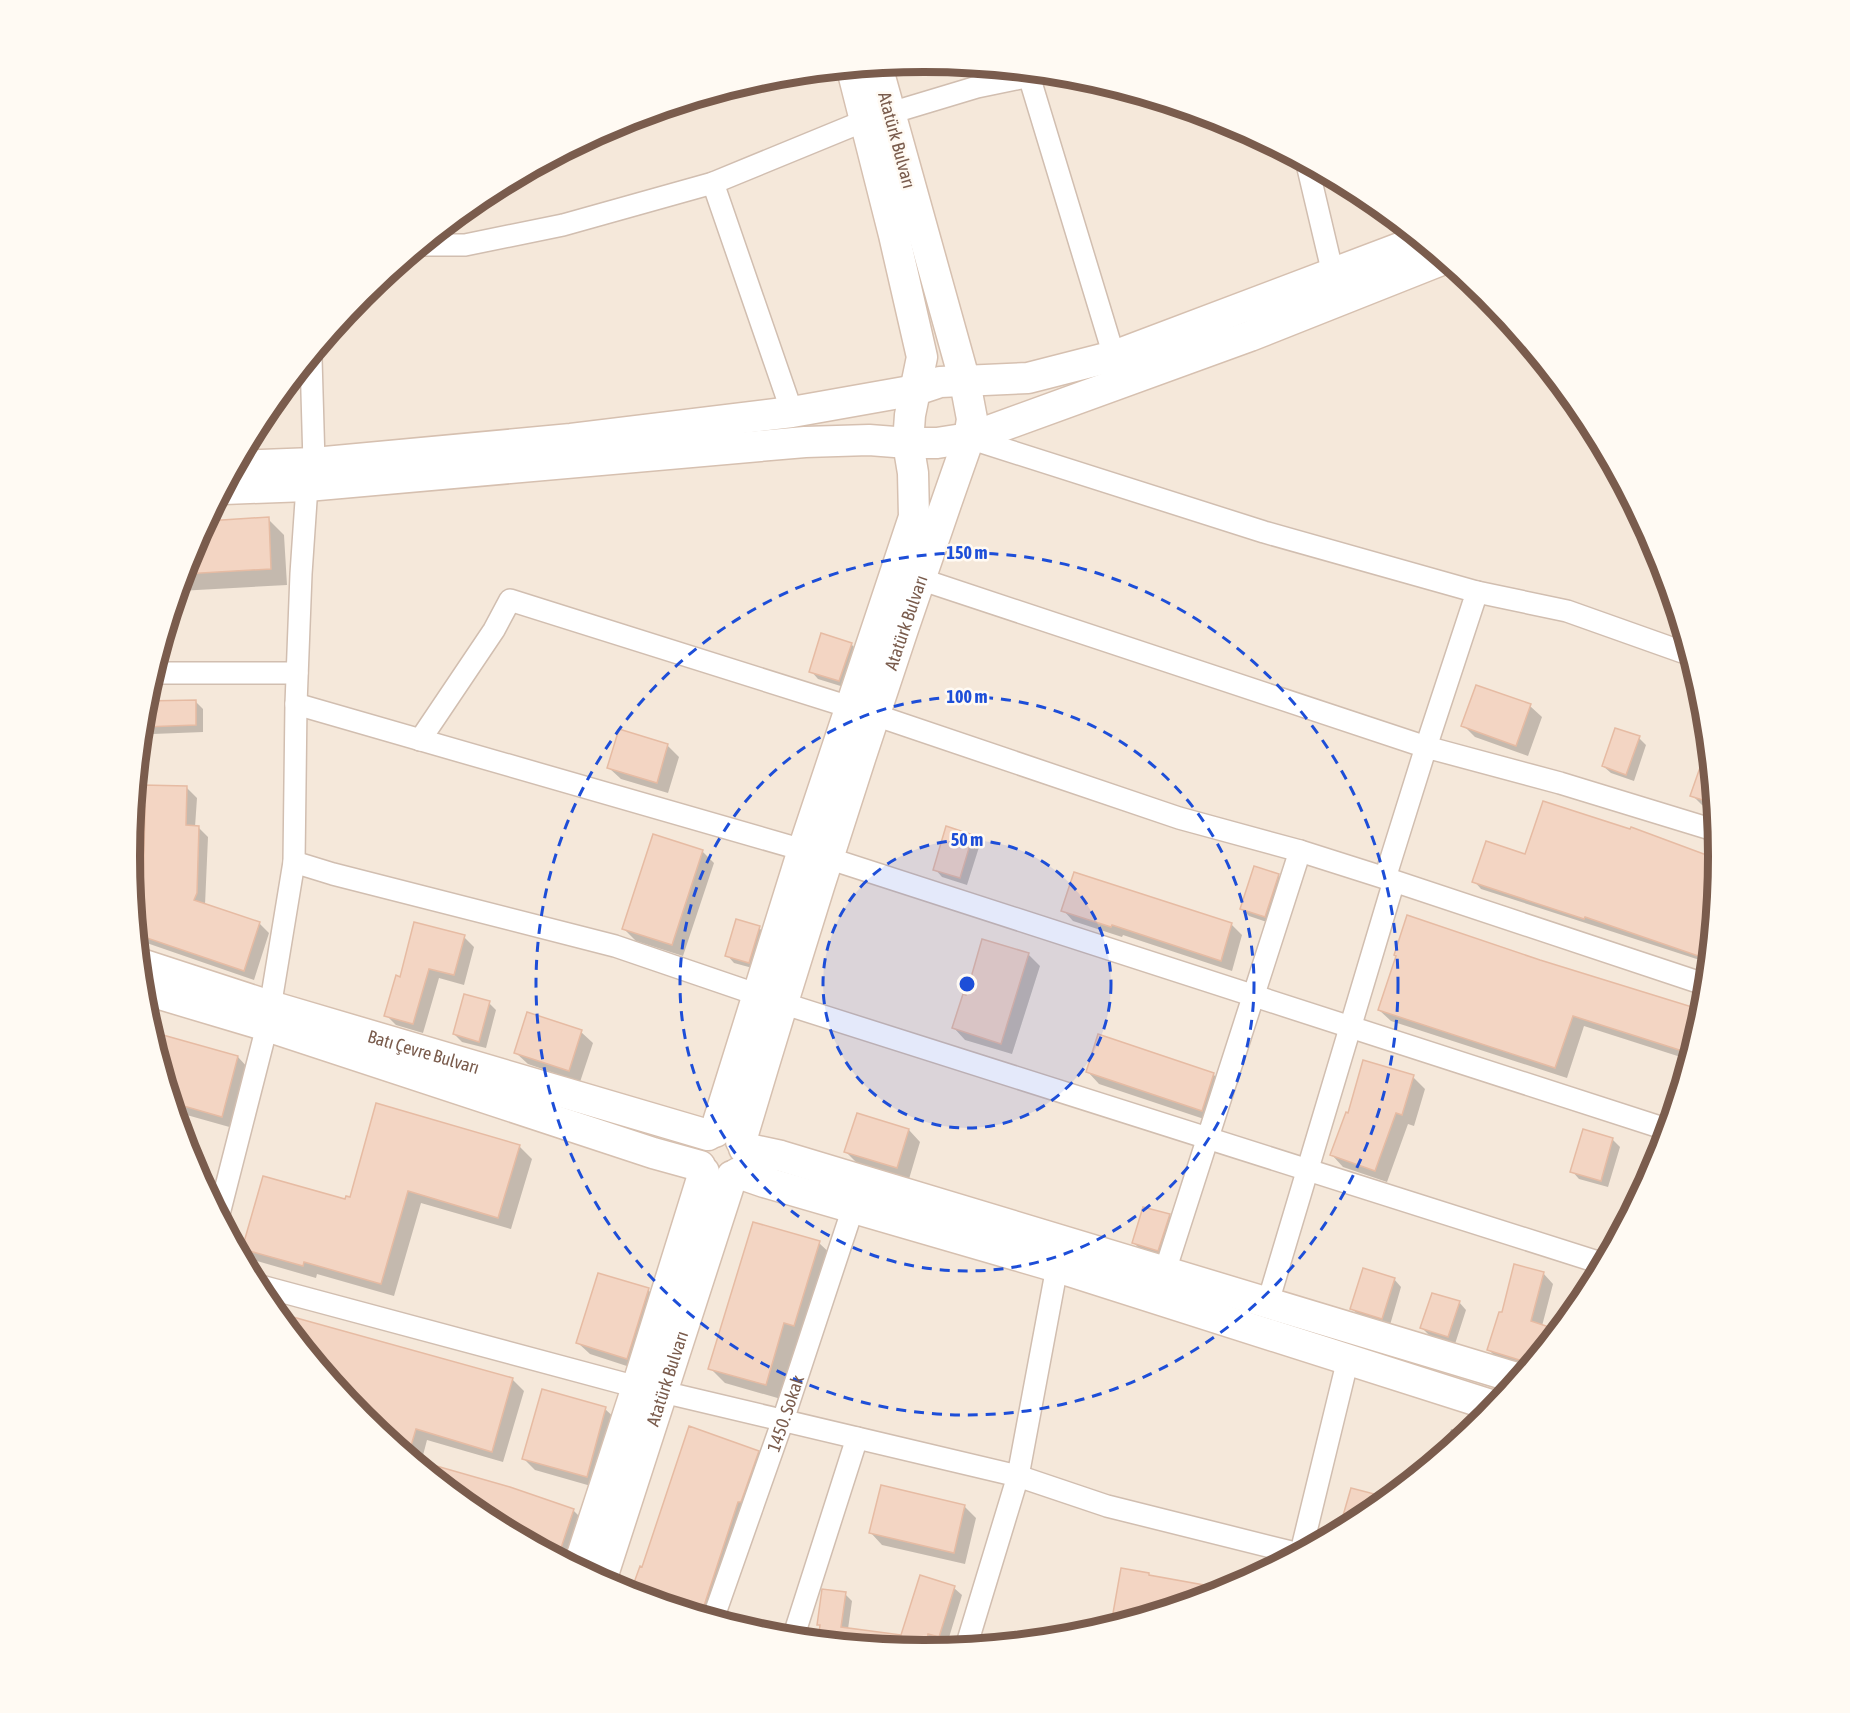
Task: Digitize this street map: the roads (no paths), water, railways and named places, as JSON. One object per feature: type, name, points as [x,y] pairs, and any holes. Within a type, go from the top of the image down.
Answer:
[{"type":"main road","name":"Atatürk Bulvarı","points":[[603,1571],[650,1390],[769,999],[863,711],[914,517],[913,473],[908,444],[910,415],[922,357],[894,235],[877,117],[877,74]]},
{"type":"main road","name":"Atatürk Bulvarı","points":[[856,76],[877,117],[965,382],[972,419],[969,438],[920,579],[863,711]]},
{"type":"main road","points":[[233,487],[571,439],[792,412],[916,390],[940,382],[1028,378],[1114,356],[1414,243]]},
{"type":"main road","points":[[244,467],[310,475],[806,442],[869,440],[908,444],[937,443],[969,438],[1250,336],[1436,262]]},
{"type":"main road","name":"Batı Çevre Bulvarı","points":[[148,967],[268,1016],[653,1153],[723,1155]]},
{"type":"main road","name":"Batı Çevre Bulvarı","points":[[153,991],[268,1016]]},
{"type":"main road","points":[[723,1155],[853,1208],[1057,1267],[1487,1404]]},
{"type":"main road","points":[[723,1155],[792,1160],[1512,1377]]},
{"type":"main road","name":"Atatürk Bulvarı","points":[[581,1561],[650,1390]]},
{"type":"street","points":[[434,245],[465,245],[563,225],[713,183],[877,117],[977,87],[1020,78]]},
{"type":"street","points":[[1039,81],[1114,356]]},
{"type":"street","points":[[1310,173],[1334,274]]},
{"type":"street","points":[[713,183],[792,412]]},
{"type":"street","points":[[221,1204],[268,1016],[294,862],[297,673],[310,475],[311,369]]},
{"type":"street","points":[[969,438],[1264,532],[1477,592],[1567,611],[1683,652]]},
{"type":"street","points":[[920,579],[1426,747],[1560,783],[1708,828]]},
{"type":"street","points":[[1268,1302],[1351,1026],[1426,747],[1477,592]]},
{"type":"street","points":[[420,740],[494,630],[510,600],[863,711],[1179,818],[1300,851],[1390,879],[1699,982]]},
{"type":"street","points":[[163,673],[297,673]]},
{"type":"street","points":[[296,704],[816,855],[1661,1127]]},
{"type":"street","points":[[1165,1271],[1300,851]]},
{"type":"street","points":[[294,862],[615,946],[769,999],[1596,1262]]},
{"type":"street","name":"1450. Sokak","points":[[715,1612],[783,1420],[853,1208]]},
{"type":"street","points":[[968,1639],[1018,1476],[1057,1267]]},
{"type":"street","points":[[271,1289],[650,1390],[1018,1476],[1107,1506],[1290,1551]]},
{"type":"street","points":[[1302,1544],[1348,1359]]},
{"type":"street","points":[[796,1630],[857,1438]]}]
